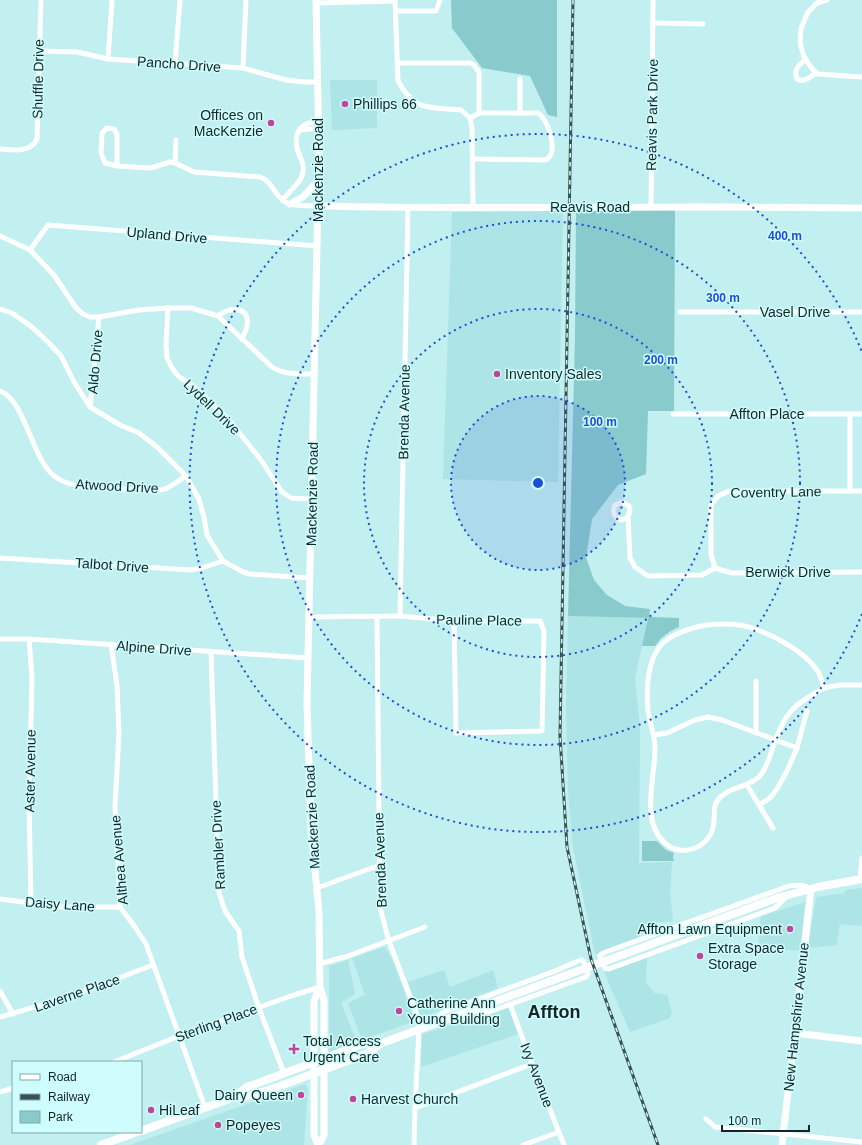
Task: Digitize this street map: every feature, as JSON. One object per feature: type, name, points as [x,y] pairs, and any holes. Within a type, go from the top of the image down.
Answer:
[{"type":"main road","name":"Mackenzie Road","points":[[316,2],[319,180],[307,704],[310,814],[317,888],[320,987],[324,1000],[324,1134],[318,1145]]},
{"type":"main road","points":[[290,204],[304,197],[319,180]]},
{"type":"main road","name":"Reavis Road","points":[[318,206],[651,206],[862,208]]},
{"type":"main road","points":[[142,1131],[205,1107],[232,1098],[250,1096],[314,1073],[366,1054],[382,1043],[419,1029],[788,895],[811,889],[861,880]]},
{"type":"main road","name":"New Hampshire Avenue","points":[[782,1145],[811,889]]},
{"type":"main road","name":"Mackenzie Road","points":[[318,1145],[314,1135],[314,1001],[320,987]]},
{"type":"main road","points":[[794,1033],[862,1041]]},
{"type":"main road","points":[[232,1098],[247,1087],[362,1044],[382,1043]]},
{"type":"main road","points":[[101,1145],[134,1133]]},
{"type":"street","name":"Shuffle Drive","points":[[0,149],[23,150],[35,143],[37,139],[41,0]]},
{"type":"street","points":[[108,59],[112,0]]},
{"type":"street","points":[[175,64],[180,0]]},
{"type":"street","points":[[243,68],[246,0]]},
{"type":"street","points":[[396,12],[436,11],[440,0]]},
{"type":"street","name":"Reavis Park Drive","points":[[651,206],[653,0]]},
{"type":"street","points":[[817,74],[806,60],[800,43],[800,28],[808,12],[817,3],[827,0]]},
{"type":"street","points":[[316,2],[395,1],[398,81],[406,94],[416,103],[430,108],[461,110],[470,118],[472,128],[473,207]]},
{"type":"street","points":[[652,23],[703,24]]},
{"type":"street","name":"Pancho Drive","points":[[39,51],[77,52],[108,59],[243,68],[286,80],[318,82]]},
{"type":"street","points":[[806,60],[797,67],[795,74],[797,79],[800,81],[817,74],[862,77]]},
{"type":"street","points":[[398,63],[470,62],[479,72],[479,113]]},
{"type":"street","points":[[520,79],[520,113]]},
{"type":"street","points":[[470,118],[479,113],[538,113],[543,116],[550,129],[551,137],[551,154],[549,159],[546,160],[473,160]]},
{"type":"street","points":[[282,200],[298,182],[302,174],[303,166],[297,149],[299,131],[319,124]]},
{"type":"street","points":[[117,166],[117,134],[114,129],[107,128],[102,133],[101,156],[105,163],[117,166],[151,168],[165,163],[175,163],[194,172],[260,177],[268,182],[282,200],[290,204],[318,206]]},
{"type":"street","points":[[175,163],[176,140]]},
{"type":"street","name":"Brenda Avenue","points":[[400,616],[408,207]]},
{"type":"street","name":"Upland Drive","points":[[30,250],[48,225],[317,246]]},
{"type":"street","points":[[0,236],[30,250],[54,275],[79,311],[90,317],[99,317],[139,310],[191,308],[218,316],[277,371],[290,374],[314,374]]},
{"type":"street","name":"Lydell Drive","points":[[168,308],[166,344],[167,358],[172,368],[178,376],[196,388],[230,421],[261,460],[282,492],[291,498],[311,499]]},
{"type":"street","points":[[0,309],[12,313],[32,327],[61,356],[74,382],[90,407],[120,425],[139,433],[157,447],[186,476],[199,499],[207,535],[224,561],[242,572],[250,574],[310,578]]},
{"type":"street","points":[[218,316],[224,311],[231,309],[238,309],[244,313],[247,319],[247,325],[242,339]]},
{"type":"street","name":"Vasel Drive","points":[[680,312],[862,312]]},
{"type":"street","name":"Aldo Drive","points":[[90,407],[99,317]]},
{"type":"street","name":"Atwood Drive","points":[[0,391],[6,393],[16,406],[40,456],[50,472],[57,479],[71,484],[88,487],[157,490],[170,486],[186,476]]},
{"type":"street","name":"Affton Place","points":[[673,414],[862,414]]},
{"type":"street","points":[[850,414],[850,491]]},
{"type":"street","name":"Coventry Lane","points":[[715,568],[711,554],[712,505],[718,496],[729,491],[862,491]]},
{"type":"street","points":[[628,517],[630,558],[635,567],[648,576],[702,575],[715,568]]},
{"type":"street","name":"Talbot Drive","points":[[0,558],[191,570],[224,561]]},
{"type":"street","name":"Berwick Drive","points":[[715,568],[731,573],[862,572]]},
{"type":"street","name":"Pauline Place","points":[[309,617],[400,616],[454,621],[540,621],[544,631],[542,731],[456,733],[454,621]]},
{"type":"street","name":"Brenda Avenue","points":[[377,617],[380,908],[388,942],[417,1015],[419,1029],[414,1145]]},
{"type":"street","points":[[824,688],[818,670],[801,653],[753,628],[738,624],[698,626],[676,634],[663,643],[650,665],[648,690],[648,711],[654,735],[655,750],[650,790],[652,823],[655,832],[661,840],[668,846],[675,849],[686,850],[694,849],[705,843],[714,829],[714,807],[716,803],[721,796],[747,785],[759,777],[765,769],[779,729],[792,709],[805,698],[824,688],[839,685],[862,685]]},
{"type":"street","name":"Alpine Drive","points":[[0,638],[111,644],[308,658]]},
{"type":"street","name":"Aster Avenue","points":[[29,639],[32,678],[29,802],[31,903]]},
{"type":"street","name":"Althea Avenue","points":[[111,644],[117,685],[119,726],[115,807],[120,907],[146,944],[205,1107]]},
{"type":"street","name":"Rambler Drive","points":[[211,652],[219,892],[225,911],[239,931],[242,957],[259,1008],[284,1073]]},
{"type":"street","points":[[756,681],[756,733]]},
{"type":"street","points":[[759,805],[770,798],[777,789],[797,748],[807,711]]},
{"type":"street","points":[[654,735],[667,733],[695,720],[708,717],[722,720],[797,748]]},
{"type":"street","points":[[747,785],[773,828]]},
{"type":"street","points":[[861,880],[862,858]]},
{"type":"street","points":[[317,888],[380,865]]},
{"type":"street","points":[[788,895],[775,908],[609,969],[605,968],[600,956],[603,953],[789,886],[805,886],[811,889]]},
{"type":"street","name":"Daisy Lane","points":[[0,899],[62,907],[120,907]]},
{"type":"street","points":[[319,964],[348,956],[425,927]]},
{"type":"street","points":[[431,1025],[444,1012],[578,961],[581,960],[584,962],[588,974],[586,977],[489,1012],[469,1011]]},
{"type":"street","name":"Laverne Place","points":[[0,1017],[66,998],[153,965]]},
{"type":"street","name":"Sterling Place","points":[[116,1061],[179,1036],[259,1008],[288,996],[320,987]]},
{"type":"street","points":[[0,991],[13,1014]]},
{"type":"street","name":"Ivy Avenue","points":[[510,1004],[564,1145]]},
{"type":"street","points":[[415,1108],[532,1064]]},
{"type":"street","points":[[0,1092],[12,1088]]},
{"type":"street","points":[[706,1119],[715,1127],[862,1142]]},
{"type":"street","points":[[523,1145],[559,1132]]},
{"type":"shaded area","points":[[330,80],[377,80],[377,128],[332,130]]},
{"type":"shaded area","points":[[563,211],[558,482],[443,479],[452,212]]},
{"type":"shaded area","points":[[568,616],[648,618],[635,678],[640,728],[639,866],[640,863],[672,862],[670,894],[673,921],[640,924],[639,937],[595,954],[573,848],[568,793],[566,712]]},
{"type":"shaded area","points":[[862,888],[862,926],[840,924],[840,922],[837,945],[808,948],[816,897],[844,893],[843,905],[845,890]]},
{"type":"shaded area","points":[[805,902],[800,951],[758,947],[761,916]]},
{"type":"shaded area","points":[[385,947],[393,961],[415,1021],[362,1040],[348,1003],[365,995],[352,958]]},
{"type":"shaded area","points":[[647,958],[646,982],[654,993],[667,995],[672,1012],[670,1018],[630,1032],[604,972]]},
{"type":"shaded area","points":[[348,960],[355,994],[341,1003],[357,1042],[329,1052],[329,966]]},
{"type":"shaded area","points":[[444,970],[450,987],[493,970],[498,988],[420,1018],[408,982]]},
{"type":"shaded area","points":[[508,1007],[518,1034],[421,1067],[422,1034]]},
{"type":"shaded area","points":[[305,1084],[308,1089],[304,1145],[130,1145]]},
{"type":"green space","points":[[451,0],[557,0],[557,117],[548,115],[530,76],[482,68],[452,28]]},
{"type":"green space","points":[[587,210],[675,210],[674,411],[648,411],[646,474],[618,485],[592,519],[586,557],[594,580],[607,595],[625,606],[650,609],[649,617],[679,618],[679,627],[672,630],[655,646],[642,646],[648,618],[568,616],[575,336],[576,212]]},
{"type":"green space","points":[[642,841],[657,841],[666,850],[674,853],[674,861],[642,861]]},
{"type":"railway","points":[[573,0],[560,736],[567,847],[591,959],[658,1145]]},
{"type":"place","name":"Phillips 66","points":[[345,104]]},
{"type":"place","name":"Offices on MacKenzie","points":[[271,123]]},
{"type":"place","name":"Inventory Sales","points":[[497,374]]},
{"type":"place","name":"Affton Lawn Equipment","points":[[790,929]]},
{"type":"place","name":"Extra Space Storage","points":[[700,956]]},
{"type":"place","name":"Catherine Ann Young Building","points":[[399,1011]]},
{"type":"place","name":"Total Access Urgent Care","points":[[294,1049]]},
{"type":"place","name":"Dairy Queen","points":[[301,1095]]},
{"type":"place","name":"Harvest Church","points":[[353,1099]]},
{"type":"place","name":"HiLeaf","points":[[151,1110]]},
{"type":"place","name":"Popeyes","points":[[218,1125]]},
{"type":"district","name":"Affton","points":[[554,1012]]}]
